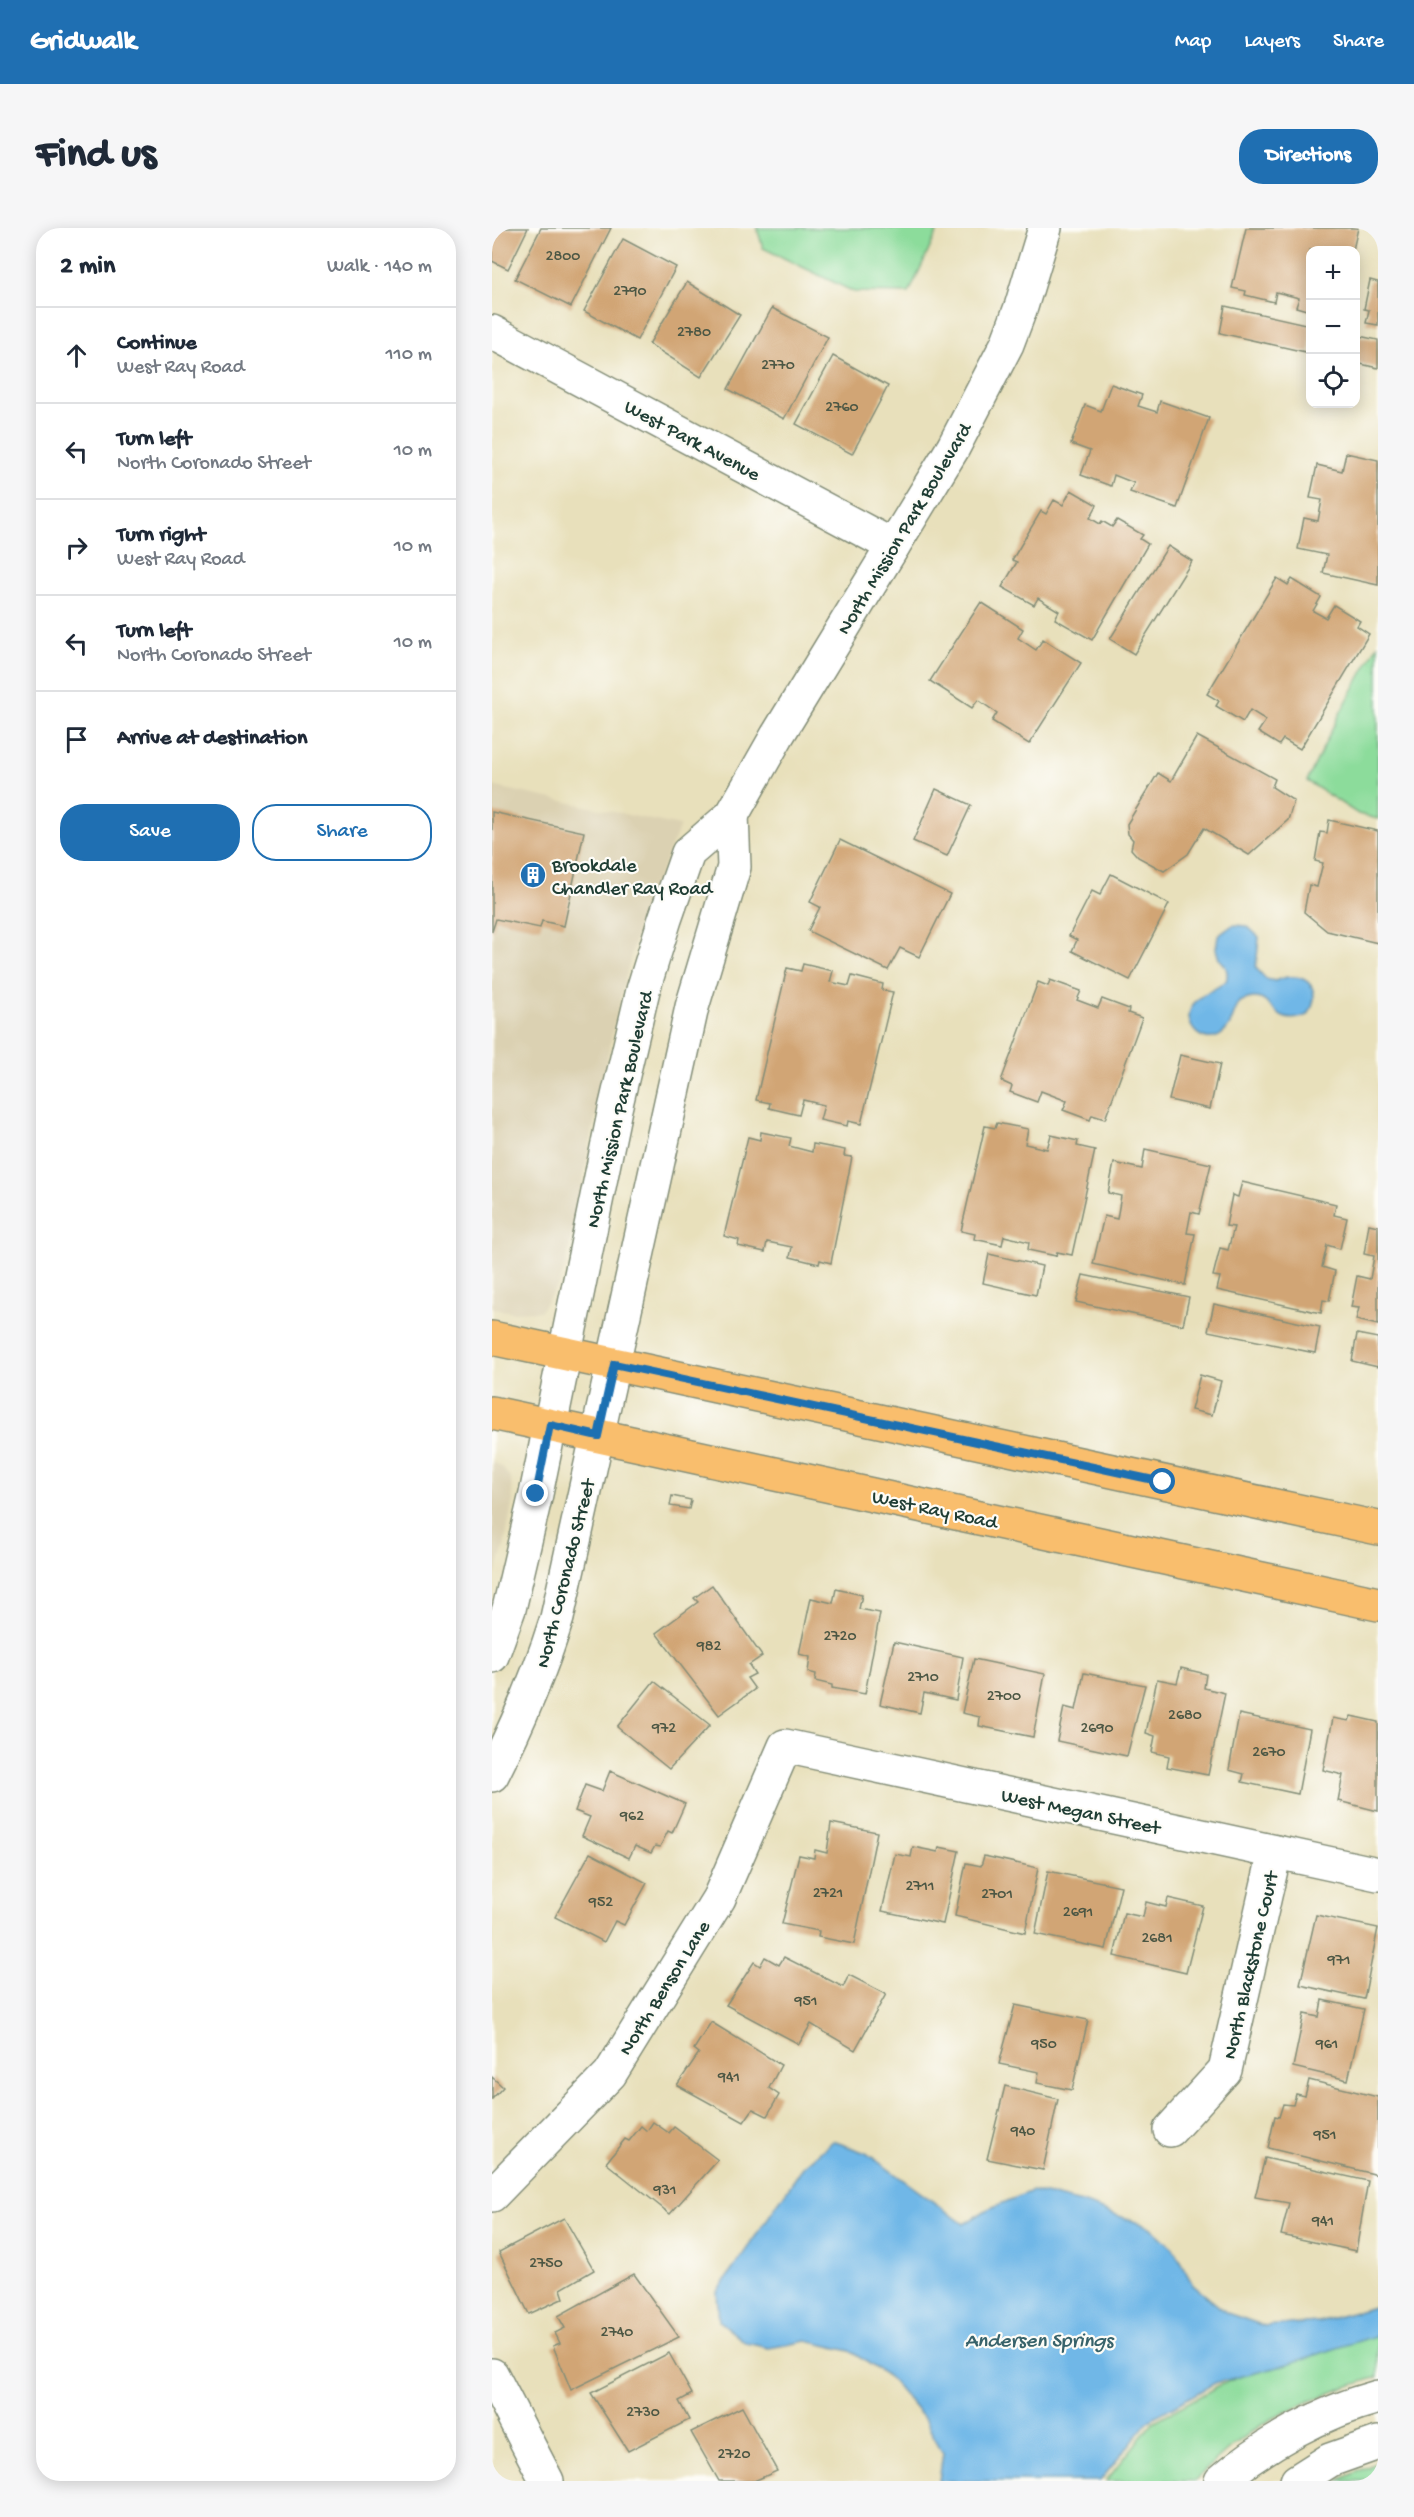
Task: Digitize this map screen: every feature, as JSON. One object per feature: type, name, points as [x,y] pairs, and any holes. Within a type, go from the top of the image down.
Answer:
[{"type":"main road","points":[[492,1338],[1378,1528]]},
{"type":"main road","name":"West Ray Road","points":[[492,1413],[1378,1604]]},
{"type":"street","name":"North Mission Park Boulevard","points":[[550,1425],[615,1109],[643,990],[688,853],[732,815],[777,736],[953,448],[1007,344],[1045,228]]},
{"type":"street","name":"West Park Avenue","points":[[492,332],[893,546]]},
{"type":"street","points":[[614,1364],[693,1007],[734,867],[732,815]]},
{"type":"street","name":"North Coronado Street","points":[[492,1775],[526,1704],[554,1627],[614,1364]]},
{"type":"street","points":[[492,1656],[508,1609],[550,1425]]},
{"type":"street","name":"West Megan Street","points":[[785,1746],[1378,1874]]},
{"type":"street","name":"North Benson Lane","points":[[492,2195],[610,2074],[719,1898],[785,1746]]},
{"type":"street","name":"North Blackstone Court","points":[[1170,2130],[1225,2070],[1275,1852]]},
{"type":"street","points":[[492,2374],[547,2481]]},
{"type":"street","points":[[1221,2481],[1269,2446],[1315,2421],[1378,2397]]},
{"type":"street","points":[[1297,2481],[1330,2460],[1378,2443]]},
{"type":"shaded area","points":[[492,786],[680,826],[638,927],[614,1026],[566,1264],[559,1284],[540,1311],[512,1312],[492,1308]]},
{"type":"shaded area","points":[[492,1461],[503,1468],[511,1480],[513,1500],[504,1547],[492,1585]]},
{"type":"green space","points":[[757,228],[939,228],[909,293],[854,292],[763,248]]},
{"type":"green space","points":[[1378,644],[1378,819],[1358,814],[1307,781],[1338,717]]},
{"type":"green space","points":[[1378,2317],[1378,2377],[1323,2396],[1270,2420],[1221,2456],[1194,2481],[1106,2481],[1153,2422],[1218,2386]]},
{"type":"green space","points":[[1378,2462],[1378,2481],[1337,2481]]},
{"type":"water","points":[[1233,925],[1247,926],[1259,937],[1256,968],[1266,979],[1275,981],[1294,977],[1308,983],[1314,996],[1308,1015],[1295,1019],[1285,1018],[1267,1003],[1252,998],[1240,1002],[1226,1031],[1222,1034],[1215,1038],[1208,1038],[1196,1032],[1192,1027],[1189,1013],[1196,1001],[1226,981],[1226,969],[1216,949],[1218,936]]},
{"type":"water","name":"Andersen Springs","points":[[833,2141],[866,2153],[964,2224],[988,2209],[1032,2191],[1082,2203],[1150,2227],[1173,2248],[1193,2285],[1227,2313],[1265,2326],[1318,2322],[1378,2306],[1378,2335],[1275,2368],[1215,2383],[1149,2420],[1100,2481],[939,2481],[943,2453],[923,2417],[888,2376],[850,2351],[807,2341],[769,2348],[746,2343],[719,2321],[717,2292],[803,2167]]},
{"type":"building","points":[[492,228],[528,228],[508,269],[492,261]]},
{"type":"building","points":[[541,228],[611,228],[571,307],[515,279]]},
{"type":"building","points":[[1246,228],[1358,228],[1354,246],[1306,246],[1306,310],[1296,307],[1299,298],[1276,292],[1274,302],[1245,295],[1246,291],[1232,288]]},
{"type":"building","points":[[623,239],[676,267],[637,340],[584,311]]},
{"type":"building","points":[[1370,280],[1378,282],[1378,325],[1366,323],[1369,310],[1364,309]]},
{"type":"building","points":[[687,282],[740,315],[701,377],[649,344]]},
{"type":"building","points":[[1225,306],[1306,324],[1306,352],[1220,333]]},
{"type":"building","points":[[772,308],[828,337],[784,419],[728,389]]},
{"type":"building","points":[[1360,336],[1378,340],[1378,368],[1360,364]]},
{"type":"building","points":[[833,356],[888,386],[852,454],[796,424]]},
{"type":"building","points":[[1111,384],[1142,395],[1138,406],[1157,412],[1160,401],[1209,418],[1177,508],[1130,492],[1134,483],[1114,475],[1111,486],[1081,475],[1090,451],[1071,444],[1085,405],[1101,411]]},
{"type":"building","points":[[1346,453],[1378,460],[1378,585],[1323,573],[1327,555],[1298,549],[1304,518],[1318,521],[1322,500],[1310,498],[1317,465],[1342,471]]},
{"type":"building","points":[[1071,490],[1097,505],[1090,518],[1112,527],[1117,520],[1143,535],[1140,539],[1148,544],[1092,640],[1055,619],[1059,611],[1038,598],[1034,605],[1002,587],[1017,562],[1012,560],[1041,511],[1046,514],[1054,500],[1063,505]]},
{"type":"building","points":[[1168,546],[1192,561],[1134,654],[1110,639]]},
{"type":"building","points":[[1277,578],[1288,585],[1292,579],[1321,597],[1313,611],[1326,618],[1334,605],[1360,621],[1357,626],[1369,634],[1300,749],[1283,739],[1279,745],[1258,732],[1266,720],[1250,710],[1243,722],[1216,706],[1219,701],[1207,694]]},
{"type":"building","points":[[981,602],[1023,629],[1018,638],[1036,650],[1043,639],[1081,663],[1029,744],[992,721],[997,713],[978,700],[972,708],[930,681]]},
{"type":"building","points":[[1197,736],[1275,779],[1272,787],[1294,801],[1288,820],[1249,855],[1204,828],[1188,854],[1164,871],[1138,857],[1131,849],[1133,840],[1128,834],[1127,824],[1158,773],[1171,781]]},
{"type":"building","points":[[936,789],[971,805],[947,856],[913,841]]},
{"type":"building","name":"Brookdale Chandler Ray Road","points":[[492,812],[584,832],[564,926],[542,921],[540,928],[496,919],[492,932]]},
{"type":"building","points":[[1329,820],[1378,831],[1378,943],[1327,931],[1304,912],[1309,885],[1317,887],[1323,863],[1315,861],[1320,832],[1327,833]]},
{"type":"building","points":[[840,840],[950,894],[919,957],[900,948],[888,970],[808,931],[820,907],[810,902]]},
{"type":"building","points":[[1111,874],[1169,904],[1130,980],[1072,951],[1077,940],[1069,936],[1092,891],[1100,895]]},
{"type":"building","points":[[803,964],[833,971],[830,982],[849,986],[852,976],[883,984],[882,990],[893,992],[861,1124],[848,1121],[847,1126],[820,1120],[824,1105],[803,1100],[799,1115],[769,1108],[770,1103],[756,1100],[787,968],[801,971]]},
{"type":"building","points":[[1050,980],[1081,991],[1077,1000],[1098,1008],[1102,999],[1129,1009],[1128,1013],[1142,1018],[1105,1119],[1092,1115],[1090,1120],[1063,1110],[1067,1101],[1041,1091],[1037,1102],[1010,1092],[1012,1086],[1001,1081],[1038,982],[1048,986]]},
{"type":"building","points":[[1180,1055],[1220,1064],[1210,1109],[1169,1100]]},
{"type":"building","points":[[997,1123],[1028,1129],[1025,1144],[1047,1149],[1051,1135],[1078,1141],[1077,1146],[1095,1150],[1072,1255],[1057,1252],[1056,1256],[1028,1250],[1029,1242],[1004,1236],[1002,1245],[974,1239],[975,1234],[961,1231],[985,1126],[995,1128]]},
{"type":"building","points":[[761,1132],[791,1138],[789,1146],[812,1152],[813,1144],[845,1150],[844,1156],[852,1157],[831,1263],[820,1260],[819,1264],[790,1257],[792,1247],[767,1242],[765,1252],[738,1246],[739,1240],[724,1236],[748,1137],[760,1140]]},
{"type":"building","points":[[1145,1149],[1211,1164],[1199,1214],[1191,1212],[1187,1233],[1195,1234],[1185,1285],[1093,1264],[1104,1216],[1117,1219],[1121,1196],[1108,1193],[1114,1163],[1142,1169]]},
{"type":"building","points":[[1242,1182],[1336,1204],[1334,1215],[1347,1218],[1340,1249],[1327,1245],[1322,1267],[1335,1271],[1329,1301],[1323,1300],[1321,1313],[1217,1290],[1220,1277],[1213,1276],[1220,1248],[1228,1250],[1234,1227],[1226,1226],[1232,1195],[1238,1197]]},
{"type":"building","points":[[1369,1224],[1378,1226],[1378,1325],[1356,1320],[1359,1308],[1351,1307],[1357,1276],[1370,1279],[1374,1256],[1364,1254]]},
{"type":"building","points":[[989,1254],[1042,1266],[1036,1295],[983,1283]]},
{"type":"building","points":[[1083,1275],[1189,1297],[1183,1325],[1076,1302]]},
{"type":"building","points":[[1214,1304],[1320,1327],[1315,1353],[1208,1331]]},
{"type":"building","points":[[1357,1334],[1378,1338],[1378,1367],[1352,1361]]},
{"type":"building","points":[[1200,1375],[1221,1381],[1212,1415],[1191,1410]]},
{"type":"building","points":[[672,1496],[691,1500],[689,1509],[670,1506]]},
{"type":"building","points":[[712,1585],[762,1656],[749,1665],[755,1674],[747,1678],[755,1689],[719,1715],[656,1633],[698,1602],[694,1598]]},
{"type":"building","points":[[836,1589],[862,1595],[859,1609],[880,1613],[865,1694],[832,1688],[832,1685],[815,1681],[816,1674],[808,1672],[810,1657],[799,1654],[811,1598],[833,1603]]},
{"type":"building","points":[[894,1642],[963,1657],[956,1700],[924,1693],[920,1713],[880,1704]]},
{"type":"building","points":[[974,1659],[1045,1674],[1033,1737],[979,1726],[980,1717],[962,1713]]},
{"type":"building","points":[[1181,1668],[1206,1674],[1204,1688],[1225,1693],[1208,1775],[1167,1767],[1169,1756],[1152,1752],[1155,1736],[1146,1733],[1157,1679],[1177,1683]]},
{"type":"building","points":[[1084,1673],[1145,1685],[1127,1756],[1057,1741],[1064,1707],[1076,1710]]},
{"type":"building","points":[[654,1681],[710,1725],[669,1769],[617,1727]]},
{"type":"building","points":[[1239,1714],[1310,1729],[1298,1794],[1242,1782],[1244,1774],[1229,1770]]},
{"type":"building","points":[[1351,1716],[1378,1722],[1378,1811],[1338,1801],[1343,1775],[1323,1770],[1333,1718],[1349,1721]]},
{"type":"building","points":[[610,1771],[685,1804],[672,1833],[668,1831],[660,1847],[655,1846],[651,1853],[635,1846],[629,1858],[582,1836],[590,1817],[575,1811],[585,1785],[602,1791]]},
{"type":"building","points":[[831,1823],[877,1832],[854,1944],[818,1937],[819,1931],[782,1924],[799,1855],[814,1858],[815,1850],[827,1853]]},
{"type":"building","points":[[913,1847],[938,1852],[939,1847],[959,1851],[943,1924],[882,1911],[895,1854],[911,1857]]},
{"type":"building","points":[[590,1853],[647,1883],[624,1925],[615,1921],[604,1942],[555,1917]]},
{"type":"building","points":[[984,1856],[1038,1868],[1025,1933],[955,1916],[966,1863],[981,1866]]},
{"type":"building","points":[[1048,1871],[1121,1886],[1106,1949],[1035,1934]]},
{"type":"building","points":[[1168,1898],[1203,1906],[1186,1973],[1114,1956],[1124,1913],[1143,1917],[1146,1902],[1166,1907]]},
{"type":"building","points":[[1316,1915],[1378,1928],[1364,1999],[1300,1985]]},
{"type":"building","points":[[765,1957],[779,1965],[784,1957],[843,1987],[849,1975],[886,1994],[855,2050],[811,2024],[799,2044],[726,2005],[754,1962],[760,1966]]},
{"type":"building","points":[[1322,2000],[1364,2009],[1348,2080],[1293,2067],[1304,2014],[1319,2017]]},
{"type":"building","points":[[1015,2005],[1088,2020],[1072,2090],[1037,2083],[1039,2072],[999,2064]]},
{"type":"building","points":[[711,2022],[781,2065],[769,2088],[779,2095],[767,2116],[753,2109],[744,2122],[677,2085],[699,2053],[694,2049]]},
{"type":"building","points":[[492,2077],[503,2087],[492,2099]]},
{"type":"building","points":[[1309,2080],[1378,2097],[1378,2175],[1268,2148],[1275,2116],[1279,2117],[1283,2104],[1293,2105],[1296,2094],[1305,2096]]},
{"type":"building","points":[[1005,2086],[1058,2099],[1043,2170],[987,2159]]},
{"type":"building","points":[[653,2122],[669,2133],[674,2127],[718,2160],[670,2214],[606,2163],[625,2139],[629,2141],[641,2126],[647,2131]]},
{"type":"building","points":[[1265,2158],[1368,2181],[1356,2251],[1281,2235],[1289,2203],[1255,2197]]},
{"type":"building","points":[[564,2218],[594,2270],[561,2289],[564,2298],[529,2314],[499,2252]]},
{"type":"building","points":[[634,2274],[679,2337],[571,2390],[553,2346],[560,2343],[555,2333],[565,2328],[558,2316]]},
{"type":"building","points":[[669,2353],[692,2394],[679,2401],[689,2420],[628,2451],[591,2393]]},
{"type":"building","points":[[742,2407],[777,2471],[754,2481],[719,2481],[691,2432]]},
{"type":"place","name":"Brookdale Chandler Ray Road","points":[[533,875]]},
{"type":"route","points":[[536,1494],[550,1425],[598,1436],[614,1364],[1163,1482]]}]
